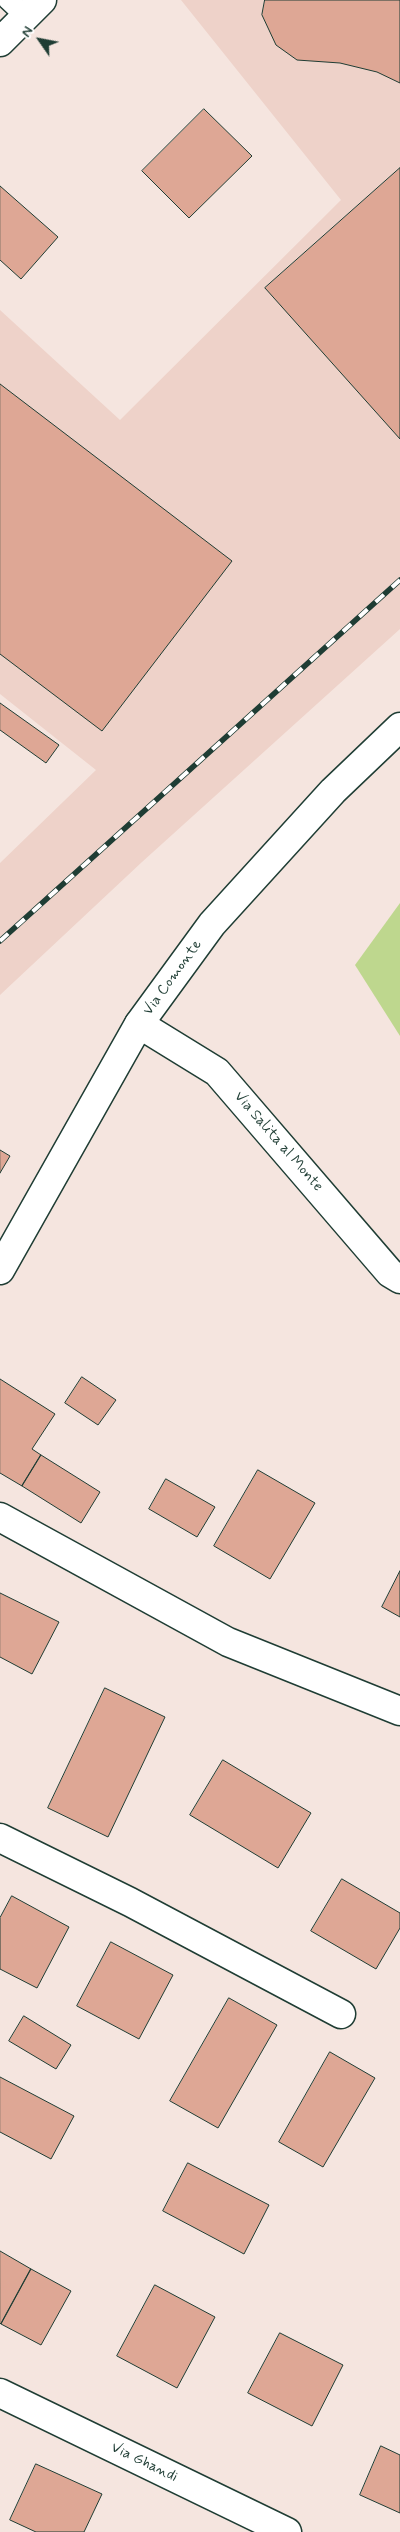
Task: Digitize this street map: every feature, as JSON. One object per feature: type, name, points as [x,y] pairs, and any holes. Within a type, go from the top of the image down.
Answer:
[{"type":"street","points":[[0,42],[25,5]]},
{"type":"street","name":"Via Comonte","points":[[0,1270],[139,1024],[212,924],[333,791],[400,727]]},
{"type":"street","name":"Via Salita al Monte","points":[[139,1024],[217,1072],[390,1273],[400,1279]]},
{"type":"street","points":[[0,1517],[228,1642],[400,1711]]},
{"type":"street","points":[[0,1838],[130,1902],[341,2014]]},
{"type":"street","name":"Via Ghandi","points":[[0,2393],[287,2532]]},
{"type":"shaded area","points":[[181,0],[400,0],[400,629],[142,862],[0,995],[0,863],[96,770],[0,694],[0,310],[120,420],[341,200]]},
{"type":"green space","points":[[400,903],[400,1036],[355,965]]},
{"type":"building","points":[[265,0],[400,0],[400,83],[377,72],[340,63],[297,60],[276,45],[262,15]]},
{"type":"building","points":[[204,109],[252,156],[189,218],[142,171]]},
{"type":"building","points":[[400,168],[400,439],[265,288]]},
{"type":"building","points":[[0,186],[58,237],[21,279],[0,260]]},
{"type":"building","points":[[0,384],[232,561],[102,731],[0,654]]},
{"type":"building","points":[[0,703],[59,745],[46,763],[0,730]]},
{"type":"building","points":[[0,1150],[10,1156],[0,1173]]},
{"type":"building","points":[[82,1377],[116,1400],[98,1425],[65,1403]]},
{"type":"building","points":[[0,1379],[55,1414],[32,1449],[41,1455],[22,1486],[0,1473]]},
{"type":"building","points":[[41,1455],[100,1492],[81,1523],[22,1486]]},
{"type":"building","points":[[258,1470],[315,1503],[270,1579],[214,1546]]},
{"type":"building","points":[[166,1479],[215,1507],[197,1537],[149,1509]]},
{"type":"building","points":[[400,1571],[400,1617],[382,1607]]},
{"type":"building","points":[[0,1593],[59,1622],[32,1674],[0,1657]]},
{"type":"building","points":[[105,1688],[165,1717],[108,1837],[48,1808]]},
{"type":"building","points":[[223,1760],[311,1813],[278,1868],[190,1815]]},
{"type":"building","points":[[342,1879],[400,1913],[400,1928],[376,1969],[311,1931]]},
{"type":"building","points":[[12,1896],[69,1927],[37,1988],[0,1969],[0,1918]]},
{"type":"building","points":[[111,1942],[173,1975],[139,2039],[77,2006]]},
{"type":"building","points":[[229,1998],[277,2025],[218,2128],[170,2101]]},
{"type":"building","points":[[24,2016],[71,2045],[56,2069],[9,2041]]},
{"type":"building","points":[[330,2052],[375,2078],[323,2167],[279,2142]]},
{"type":"building","points":[[0,2077],[74,2116],[51,2159],[0,2132]]},
{"type":"building","points":[[188,2163],[269,2205],[244,2254],[163,2211]]},
{"type":"building","points":[[0,2251],[31,2269],[1,2324],[0,2323]]},
{"type":"building","points":[[31,2269],[71,2291],[41,2345],[1,2324]]},
{"type":"building","points":[[155,2285],[215,2317],[177,2388],[117,2356]]},
{"type":"building","points":[[280,2333],[343,2365],[312,2426],[248,2393]]},
{"type":"building","points":[[381,2446],[400,2455],[400,2513],[360,2495]]},
{"type":"building","points":[[36,2464],[102,2494],[84,2532],[36,2532],[10,2520]]},
{"type":"railway","points":[[0,941],[400,580]]}]
